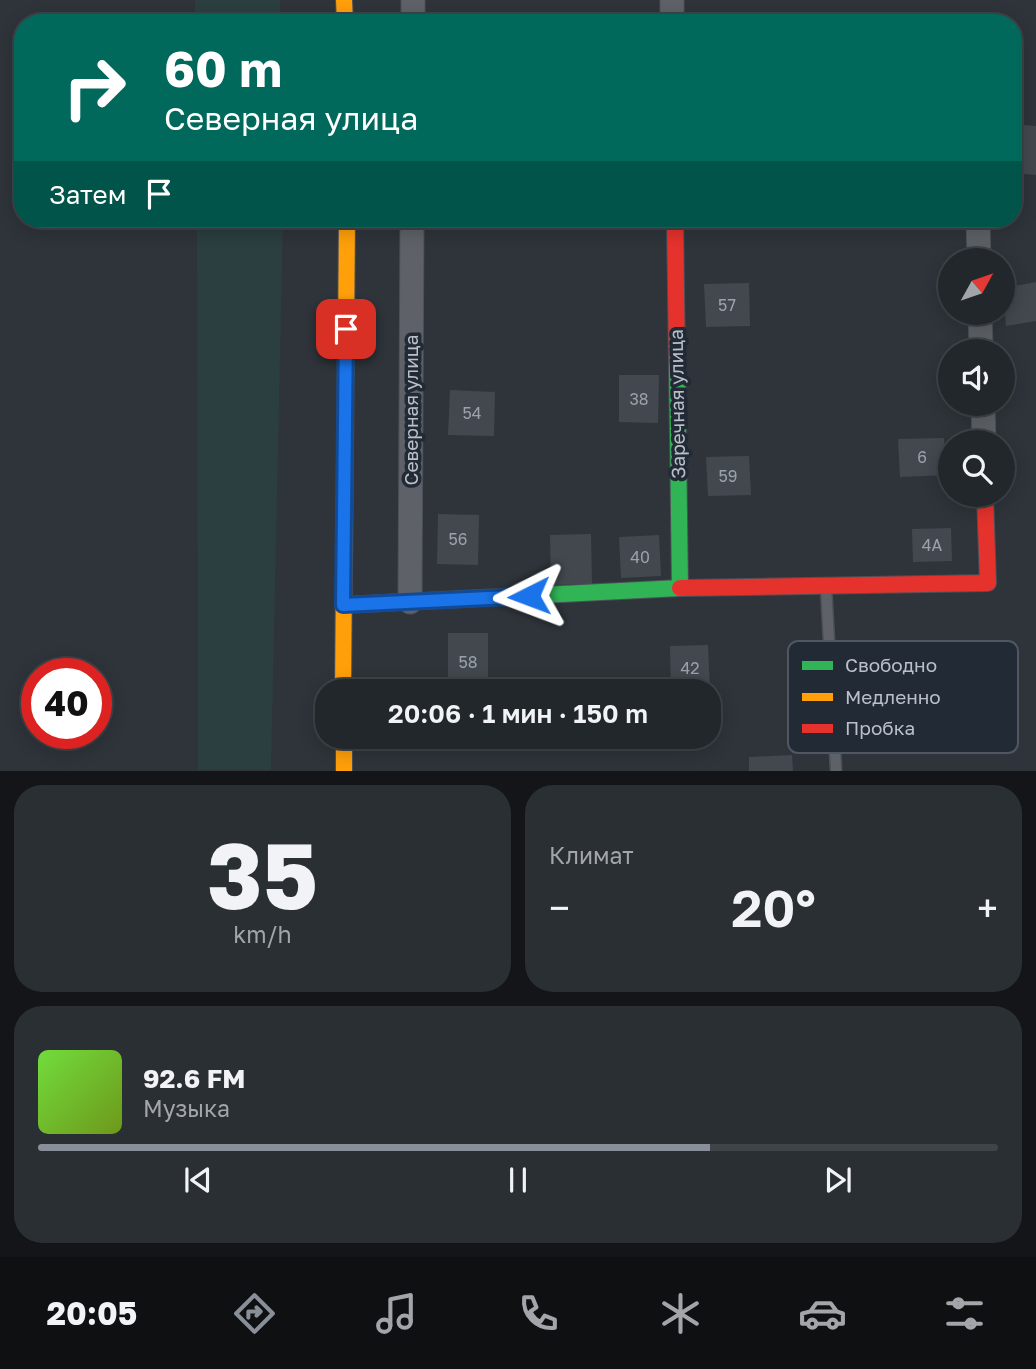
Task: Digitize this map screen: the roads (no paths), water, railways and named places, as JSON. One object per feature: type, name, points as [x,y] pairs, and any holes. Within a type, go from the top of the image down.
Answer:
[{"type":"street","points":[[343,679],[347,228]]},
{"type":"street","name":"Северная улица","points":[[410,602],[412,228]]},
{"type":"street","name":"Заречная улица","points":[[675,228],[680,588]]},
{"type":"street","points":[[978,228],[979,248]]},
{"type":"street","points":[[343,605],[680,588],[988,583],[985,507]]},
{"type":"street","points":[[344,749],[344,771]]},
{"type":"lane","points":[[826,584],[829,641]]}]
